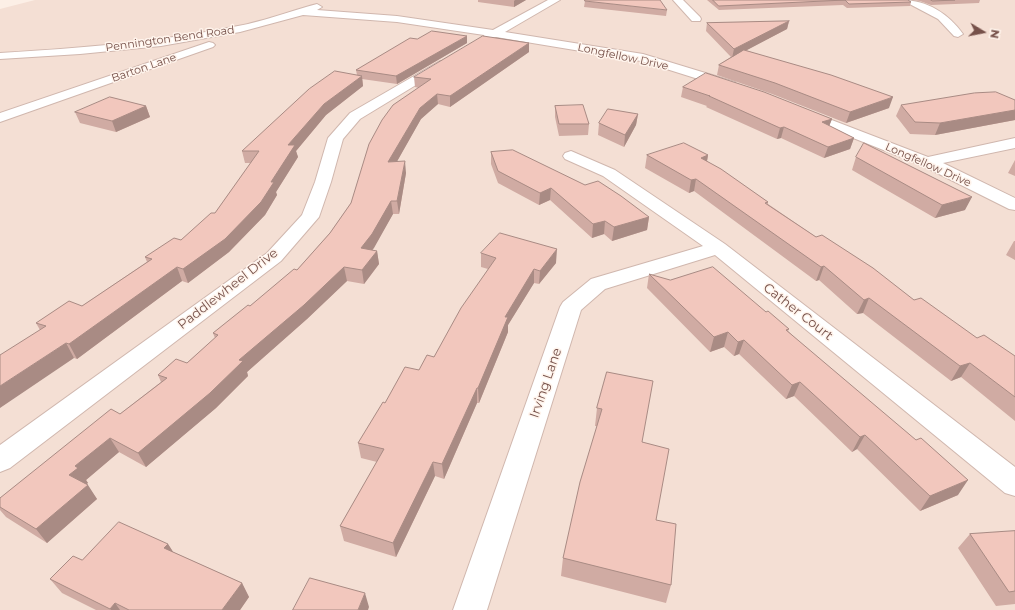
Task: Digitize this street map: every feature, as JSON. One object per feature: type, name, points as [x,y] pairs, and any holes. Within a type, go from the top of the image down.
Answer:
[{"type":"street","name":"Paddlewheel Drive","points":[[0,460],[274,257],[310,217],[323,182],[336,138],[355,116],[494,33],[555,0]]},
{"type":"street","points":[[678,0],[696,19]]},
{"type":"street","points":[[907,0],[938,13],[958,34]]},
{"type":"street","name":"Pennington Bend Road","points":[[0,56],[115,48],[245,28],[288,17],[328,2]]},
{"type":"street","name":"Longfellow Drive","points":[[303,12],[397,19],[494,33],[643,58],[738,88]]},
{"type":"street","name":"Barton Lane","points":[[0,118],[288,17]]},
{"type":"street","name":"Longfellow Drive","points":[[789,107],[927,162],[1015,205]]},
{"type":"street","points":[[927,162],[1015,143]]},
{"type":"street","name":"Cather Court","points":[[571,156],[609,173],[718,248],[1015,484]]},
{"type":"street","name":"Irving Lane","points":[[470,610],[571,307],[598,284],[718,248]]},
{"type":"shaded area","points":[[35,0],[1015,0],[1015,610],[0,610],[0,9]]},
{"type":"building","points":[[660,0],[667,10],[585,1]]},
{"type":"building","points":[[713,0],[845,0],[719,6]]},
{"type":"building","points":[[845,0],[908,0],[911,2],[849,4]]},
{"type":"building","points":[[931,0],[955,0],[933,1]]},
{"type":"building","points":[[789,21],[734,49],[707,23]]},
{"type":"building","points":[[432,31],[467,36],[396,76],[356,70],[410,38],[417,39]]},
{"type":"building","points":[[483,36],[529,43],[450,96],[437,94],[420,108],[388,162],[405,161],[397,201],[391,201],[372,234],[361,248],[377,251],[362,270],[344,267],[304,305],[239,360],[243,361],[210,393],[138,453],[110,438],[75,466],[78,468],[69,475],[88,485],[36,529],[0,507],[0,498],[111,409],[120,414],[167,378],[158,375],[176,359],[187,363],[218,335],[213,333],[248,305],[250,306],[294,269],[297,270],[330,233],[351,203],[369,144],[382,120],[393,105],[431,79],[414,77]]},
{"type":"building","points":[[744,50],[831,75],[893,97],[850,112],[775,83],[719,65]]},
{"type":"building","points":[[335,71],[362,76],[324,104],[288,145],[295,145],[271,182],[274,182],[261,202],[225,239],[183,269],[177,267],[69,344],[66,343],[0,386],[0,355],[46,326],[36,323],[69,301],[82,306],[152,259],[145,257],[174,238],[181,240],[211,213],[215,213],[259,151],[242,151],[309,89]]},
{"type":"building","points":[[706,73],[764,92],[832,119],[822,122],[854,138],[828,147],[784,127],[780,128],[710,96],[683,87]]},
{"type":"building","points":[[996,92],[1015,100],[1015,110],[940,123],[915,122],[901,105],[974,93]]},
{"type":"building","points":[[110,97],[146,106],[112,121],[75,112]]},
{"type":"building","points":[[583,105],[589,124],[559,124],[555,106]]},
{"type":"building","points":[[608,109],[638,114],[625,135],[599,123]]},
{"type":"building","points":[[684,143],[708,155],[701,158],[721,169],[768,202],[765,203],[816,237],[822,235],[873,268],[914,300],[921,298],[977,338],[984,335],[1015,356],[1015,397],[970,363],[960,366],[869,298],[864,300],[824,266],[821,267],[696,179],[691,180],[647,155]]},
{"type":"building","points":[[864,143],[972,197],[942,205],[856,157]]},
{"type":"building","points":[[513,150],[585,185],[598,181],[649,217],[614,227],[605,221],[593,224],[551,188],[540,193],[498,171],[491,152]]},
{"type":"building","points":[[500,233],[557,249],[540,271],[534,269],[505,317],[508,317],[478,388],[442,464],[433,462],[393,543],[340,526],[384,449],[358,443],[383,402],[385,403],[405,367],[419,370],[427,355],[434,357],[461,308],[496,258],[481,253]]},
{"type":"building","points":[[713,267],[766,312],[768,311],[789,329],[786,330],[916,440],[921,438],[968,480],[930,496],[865,435],[860,437],[800,382],[792,385],[744,340],[738,342],[728,332],[714,337],[649,274],[670,280]]},
{"type":"building","points":[[607,372],[653,381],[642,442],[669,449],[656,520],[676,524],[671,585],[563,558],[580,482],[602,409],[597,408]]},
{"type":"building","points":[[119,522],[168,544],[164,548],[242,583],[222,610],[129,610],[115,603],[110,609],[50,579],[73,556],[82,560]]},
{"type":"building","points":[[1015,531],[1015,591],[1009,592],[970,534]]},
{"type":"building","points":[[310,578],[365,593],[358,610],[293,610]]}]
